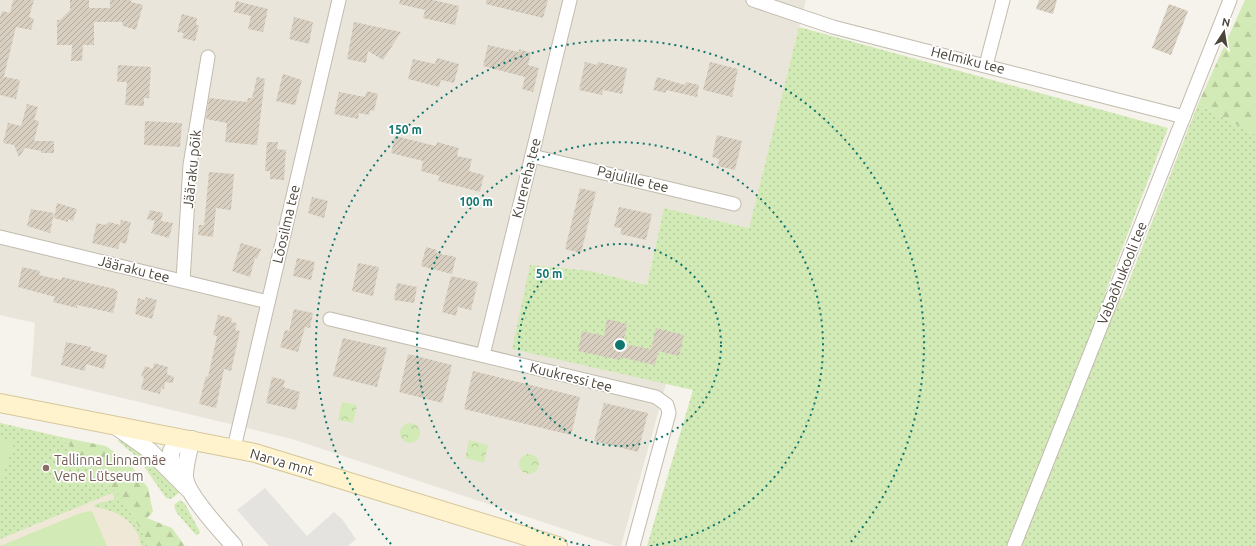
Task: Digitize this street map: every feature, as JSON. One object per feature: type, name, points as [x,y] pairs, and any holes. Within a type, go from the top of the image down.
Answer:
[{"type":"main road","name":"Narva mnt","points":[[0,403],[234,448],[342,479],[558,546]]},
{"type":"street","name":"Lõosilma tee","points":[[234,448],[339,0]]},
{"type":"street","name":"Kurereha tee","points":[[483,355],[570,0]]},
{"type":"street","name":"Helmiku tee","points":[[753,0],[833,27],[1184,117]]},
{"type":"street","points":[[986,65],[1003,0]]},
{"type":"street","name":"Vabaõhukooli tee","points":[[1014,546],[1230,0]]},
{"type":"street","name":"Jääraku põik","points":[[183,281],[190,165],[208,57]]},
{"type":"street","name":"Pajulille tee","points":[[532,156],[734,204]]},
{"type":"street","name":"Jääraku tee","points":[[0,237],[268,302]]},
{"type":"street","name":"Kuukressi tee","points":[[330,319],[656,397],[667,405],[669,413],[633,546]]},
{"type":"street","points":[[112,425],[149,450],[188,489],[234,546]]},
{"type":"street","points":[[170,471],[171,451],[187,438]]},
{"type":"street","points":[[187,438],[185,471],[188,489]]},
{"type":"shaded area","points":[[0,0],[806,0],[749,228],[664,208],[647,285],[591,271],[666,384],[621,546],[615,546],[292,439],[31,376],[35,323],[0,315]]},
{"type":"shaded area","name":"Tallinna Linnamäe Vene Lütseum","points":[[0,423],[61,437],[123,499],[150,546],[0,546]]},
{"type":"shaded area","points":[[265,488],[307,536],[334,512],[342,519],[356,539],[348,546],[269,546],[237,510]]},
{"type":"green space","points":[[1245,0],[1256,0],[1256,135],[1198,104]]},
{"type":"green space","points":[[799,27],[1168,128],[1105,293],[1122,299],[1198,104],[1256,135],[1256,546],[647,546],[693,390],[512,349],[530,265],[591,271],[647,285],[664,208],[749,228]]},
{"type":"green space","points":[[342,402],[357,405],[353,423],[338,420]]},
{"type":"green space","name":"Tallinna Linnamäe Vene Lütseum","points":[[0,423],[61,437],[123,499],[150,546],[141,546],[139,537],[131,523],[125,518],[110,511],[94,507],[96,504],[115,499],[112,493],[0,539],[0,484],[14,443],[0,438]]},
{"type":"green space","points":[[406,423],[414,423],[420,429],[420,437],[414,443],[406,443],[400,437],[400,429]]},
{"type":"green space","points":[[61,437],[106,446],[130,464],[148,488],[153,512],[147,518],[172,528],[185,546],[150,546],[123,499]]},
{"type":"green space","points":[[0,438],[14,443],[0,484]]},
{"type":"green space","points":[[119,439],[143,451],[180,492],[171,499],[166,498],[138,458],[118,441]]},
{"type":"green space","points":[[469,440],[488,445],[484,463],[465,458]]},
{"type":"green space","points":[[525,454],[533,454],[539,460],[539,468],[533,474],[525,474],[519,468],[519,460]]},
{"type":"green space","points":[[180,500],[185,504],[200,533],[196,535],[176,512],[174,505]]},
{"type":"green space","points":[[92,511],[107,546],[0,546],[81,513]]},
{"type":"building","points":[[13,0],[34,0],[29,17],[34,19],[31,30],[16,27],[4,76],[1,76],[20,80],[16,99],[0,95],[0,18],[2,11],[10,13]]},
{"type":"building","points":[[70,0],[89,0],[89,8],[110,8],[110,0],[131,0],[131,2],[143,5],[136,30],[123,26],[122,22],[94,22],[94,45],[83,45],[82,61],[71,61],[72,45],[57,45],[57,20],[60,20],[70,10]]},
{"type":"building","points":[[400,0],[433,0],[459,6],[455,25],[423,18],[425,10],[399,4]]},
{"type":"building","points":[[486,0],[548,0],[543,18],[486,4]]},
{"type":"building","points":[[1039,0],[1057,0],[1053,14],[1036,9]]},
{"type":"building","points":[[236,1],[268,9],[263,32],[248,29],[251,16],[234,12]]},
{"type":"building","points":[[1169,4],[1188,11],[1171,55],[1152,48]]},
{"type":"building","points":[[182,14],[197,18],[196,25],[199,25],[195,41],[182,38],[184,33],[177,32]]},
{"type":"building","points":[[294,17],[313,22],[309,44],[289,39]]},
{"type":"building","points":[[354,22],[401,32],[383,60],[368,51],[366,63],[347,59]]},
{"type":"building","points":[[488,45],[519,52],[519,49],[531,53],[528,65],[539,68],[533,92],[522,89],[525,77],[483,66]]},
{"type":"building","points":[[437,58],[459,64],[454,83],[441,80],[439,87],[408,79],[413,59],[435,64]]},
{"type":"building","points":[[585,62],[597,65],[598,62],[627,68],[622,94],[603,90],[602,95],[579,90]]},
{"type":"building","points":[[710,62],[738,69],[732,97],[703,90]]},
{"type":"building","points":[[118,65],[151,67],[149,98],[144,98],[144,106],[125,105],[127,82],[117,82]]},
{"type":"building","points":[[283,74],[302,80],[295,105],[276,101]]},
{"type":"building","points":[[257,77],[265,79],[257,145],[225,142],[227,123],[206,119],[209,98],[247,102],[248,98],[252,98]]},
{"type":"building","points":[[657,77],[685,85],[686,82],[699,85],[697,97],[666,90],[666,93],[653,90]]},
{"type":"building","points":[[367,91],[378,94],[374,111],[370,110],[369,115],[359,113],[358,119],[334,114],[339,92],[365,97]]},
{"type":"building","points":[[27,104],[38,107],[34,120],[39,121],[34,141],[54,141],[54,153],[41,153],[41,151],[25,148],[19,157],[14,145],[3,143],[8,123],[21,126]]},
{"type":"building","points":[[145,121],[182,123],[180,147],[144,145]]},
{"type":"building","points":[[717,135],[742,141],[735,170],[718,166],[719,159],[712,157]]},
{"type":"building","points":[[395,136],[436,146],[437,142],[459,148],[457,156],[472,159],[469,171],[484,175],[480,192],[438,181],[440,176],[421,171],[423,161],[391,153]]},
{"type":"building","points":[[267,142],[278,142],[277,149],[286,150],[284,180],[270,179],[270,171],[265,171]]},
{"type":"building","points":[[209,172],[234,174],[231,210],[216,208],[213,237],[198,235],[199,225],[204,225]]},
{"type":"building","points":[[580,188],[596,192],[581,253],[565,249]]},
{"type":"building","points":[[312,197],[328,201],[324,218],[308,213]]},
{"type":"building","points":[[57,203],[77,209],[73,221],[68,219],[68,222],[54,218]]},
{"type":"building","points":[[619,207],[652,214],[646,240],[620,234],[622,228],[614,227]]},
{"type":"building","points":[[31,209],[54,213],[50,233],[27,226]]},
{"type":"building","points":[[150,210],[163,213],[161,221],[173,223],[169,238],[151,233],[155,221],[147,219]]},
{"type":"building","points":[[121,220],[131,222],[126,244],[120,242],[118,249],[92,243],[97,223],[105,225],[109,222],[120,225]]},
{"type":"building","points":[[241,243],[261,249],[257,259],[255,258],[250,277],[232,271]]},
{"type":"building","points":[[426,247],[437,250],[436,253],[456,257],[452,274],[421,266]]},
{"type":"building","points":[[297,258],[315,262],[311,280],[293,276]]},
{"type":"building","points":[[358,263],[379,267],[373,296],[352,291]]},
{"type":"building","points":[[22,267],[40,271],[39,275],[61,280],[62,277],[115,289],[118,292],[113,313],[77,305],[77,308],[53,302],[55,297],[18,287]]},
{"type":"building","points":[[451,276],[478,282],[471,310],[458,307],[456,316],[442,312]]},
{"type":"building","points":[[397,283],[417,287],[414,303],[394,300]]},
{"type":"building","points":[[146,297],[157,300],[152,319],[135,314],[138,298],[145,300]]},
{"type":"building","points":[[294,309],[313,313],[310,328],[305,327],[298,352],[280,347],[285,330],[289,331]]},
{"type":"building","points":[[218,315],[232,318],[231,322],[237,323],[235,330],[240,331],[231,371],[224,369],[216,408],[199,404],[206,376],[208,377],[217,336],[213,335]]},
{"type":"building","points":[[607,319],[627,324],[623,344],[651,349],[656,328],[684,335],[679,356],[658,351],[655,365],[620,357],[620,360],[578,351],[582,331],[604,336]]},
{"type":"building","points":[[343,338],[387,348],[377,387],[333,376]]},
{"type":"building","points":[[66,342],[91,347],[90,350],[107,355],[104,369],[86,364],[85,371],[61,365]]},
{"type":"building","points":[[408,354],[452,365],[442,403],[399,392]]},
{"type":"building","points":[[154,363],[168,367],[167,374],[174,377],[173,383],[165,382],[164,389],[161,388],[160,394],[141,389],[144,377],[141,376],[145,366],[153,369]]},
{"type":"building","points":[[473,371],[580,397],[571,435],[464,409]]},
{"type":"building","points":[[272,377],[285,380],[283,387],[300,392],[296,410],[266,403]]},
{"type":"building","points":[[604,403],[648,413],[638,452],[594,441]]},
{"type":"place","name":"Tallinna Linnamäe Vene Lütseum","points":[[46,468]]}]
